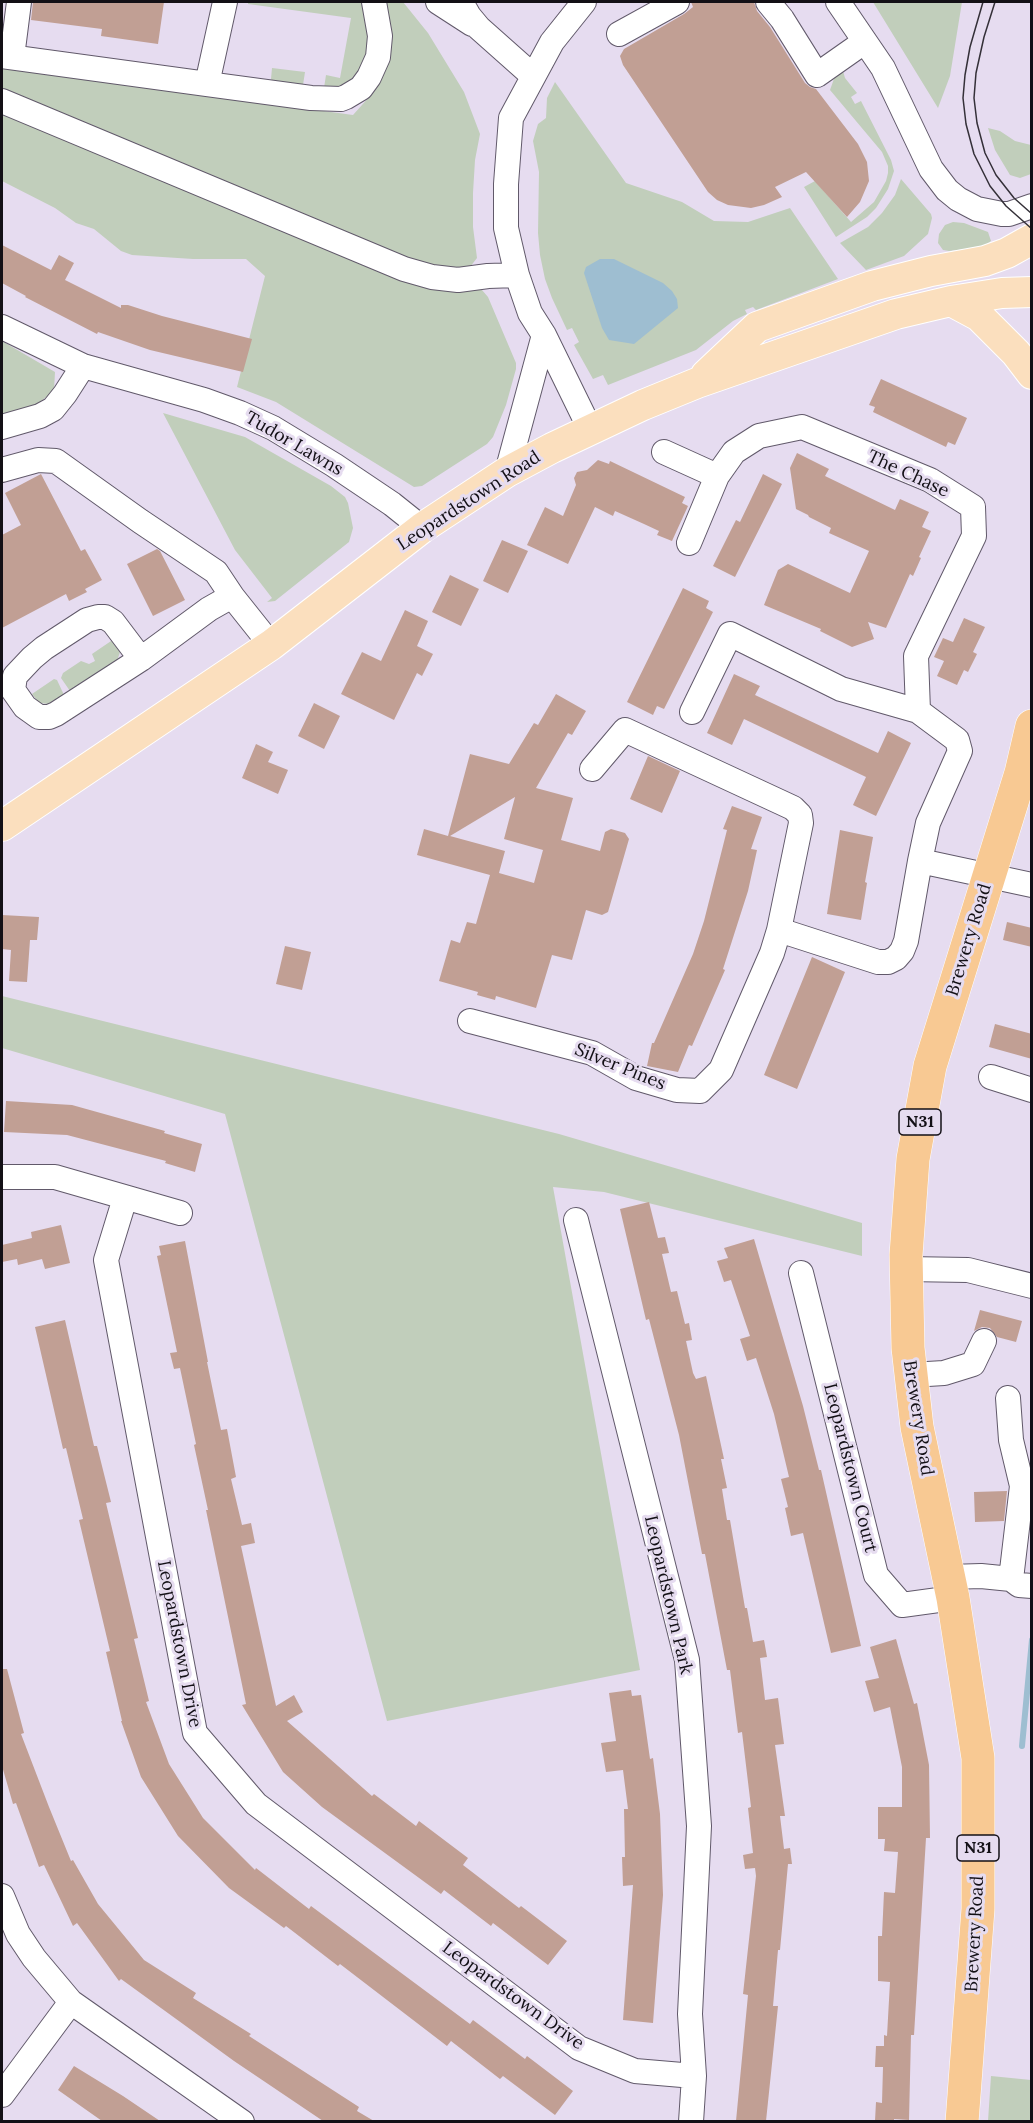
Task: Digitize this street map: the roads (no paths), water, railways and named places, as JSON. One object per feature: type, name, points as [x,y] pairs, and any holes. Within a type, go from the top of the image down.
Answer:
[{"type":"highway","name":"Brewery Road","points":[[962,2121],[978,1909],[978,1758],[951,1587],[917,1427],[908,1348],[906,1269],[913,1159],[930,1066],[1021,773],[1032,726]]},
{"type":"main road","points":[[697,383],[757,327],[872,286],[931,271],[985,261],[1007,253],[1032,239]]},
{"type":"main road","name":"Leopardstown Road","points":[[2,826],[271,645],[422,528],[507,472],[590,429],[697,383],[896,314],[951,301],[1002,293],[1032,292]]},
{"type":"main road","points":[[951,301],[979,316],[1006,341],[1032,374]]},
{"type":"street","points":[[19,2],[7,56],[311,98],[341,99],[361,88],[378,57],[380,36],[374,2]]},
{"type":"street","points":[[207,84],[225,2]]},
{"type":"street","points":[[438,2],[456,15],[465,12],[533,76]]},
{"type":"street","points":[[584,2],[552,42],[511,118],[507,228],[517,275],[530,313],[544,335],[590,429]]},
{"type":"street","points":[[620,34],[677,2]]},
{"type":"street","points":[[768,2],[782,19],[817,75],[864,42]]},
{"type":"street","points":[[838,2],[883,68],[931,169],[947,190],[977,209],[1002,214],[1009,214],[1032,206]]},
{"type":"street","points":[[2,101],[404,269],[432,277],[458,280],[517,275]]},
{"type":"street","name":"Tudor Lawns","points":[[2,327],[83,366],[204,400],[273,428],[334,465],[392,504],[422,528]]},
{"type":"street","points":[[507,472],[544,335]]},
{"type":"street","points":[[2,428],[40,416],[53,409],[83,366]]},
{"type":"street","name":"The Chase","points":[[689,543],[717,476],[734,452],[759,436],[802,427],[930,480],[974,507],[974,536],[916,656],[918,711]]},
{"type":"street","points":[[664,452],[717,476]]},
{"type":"street","points":[[2,470],[38,460],[56,461],[216,572],[271,645]]},
{"type":"street","points":[[141,658],[113,622],[105,617],[98,617],[87,620],[32,658],[15,676],[8,692],[39,717],[49,717],[80,699],[141,658],[209,609],[232,596]]},
{"type":"street","points":[[692,712],[730,634],[841,689],[918,711],[957,740],[960,751],[928,823],[906,941],[896,958],[888,962],[878,962],[779,930]]},
{"type":"street","name":"Silver Pines","points":[[470,1021],[592,1053],[636,1078],[677,1090],[700,1091],[721,1070],[772,953],[779,930],[801,815],[793,808],[625,730],[592,769]]},
{"type":"street","points":[[920,861],[1032,885]]},
{"type":"street","points":[[991,1077],[1024,1082]]},
{"type":"street","points":[[2,1177],[55,1177],[180,1213]]},
{"type":"street","name":"Leopardstown Drive","points":[[125,1198],[106,1260],[195,1733],[256,1804],[579,2048],[635,2071],[694,2076]]},
{"type":"street","name":"Leopardstown Park","points":[[576,1220],[687,1660],[699,1826],[690,2014],[694,2076],[691,2121]]},
{"type":"street","points":[[906,1269],[968,1270],[1032,1286]]},
{"type":"street","name":"Leopardstown Court","points":[[801,1273],[876,1575],[902,1605],[951,1587]]},
{"type":"street","points":[[911,1375],[944,1373],[973,1364],[984,1341]]},
{"type":"street","points":[[951,1587],[981,1576],[1021,1575],[1022,1486],[1011,1440],[1008,1398]]},
{"type":"street","points":[[2,1896],[18,1934],[34,1958],[70,2002],[242,2121]]},
{"type":"street","points":[[2,2095],[70,2002]]},
{"type":"water","points":[[600,259],[614,259],[663,283],[677,299],[678,308],[634,344],[609,340],[602,328],[584,273],[586,267]]},
{"type":"waterway","points":[[1022,1746],[1032,1640]]},
{"type":"tram line","points":[[983,2],[970,47],[965,75],[963,98],[966,124],[974,154],[990,186],[1006,206],[1032,229]]},
{"type":"tram line","points":[[995,2],[976,73],[974,98],[977,123],[985,153],[996,175],[1014,198],[1032,214]]}]
